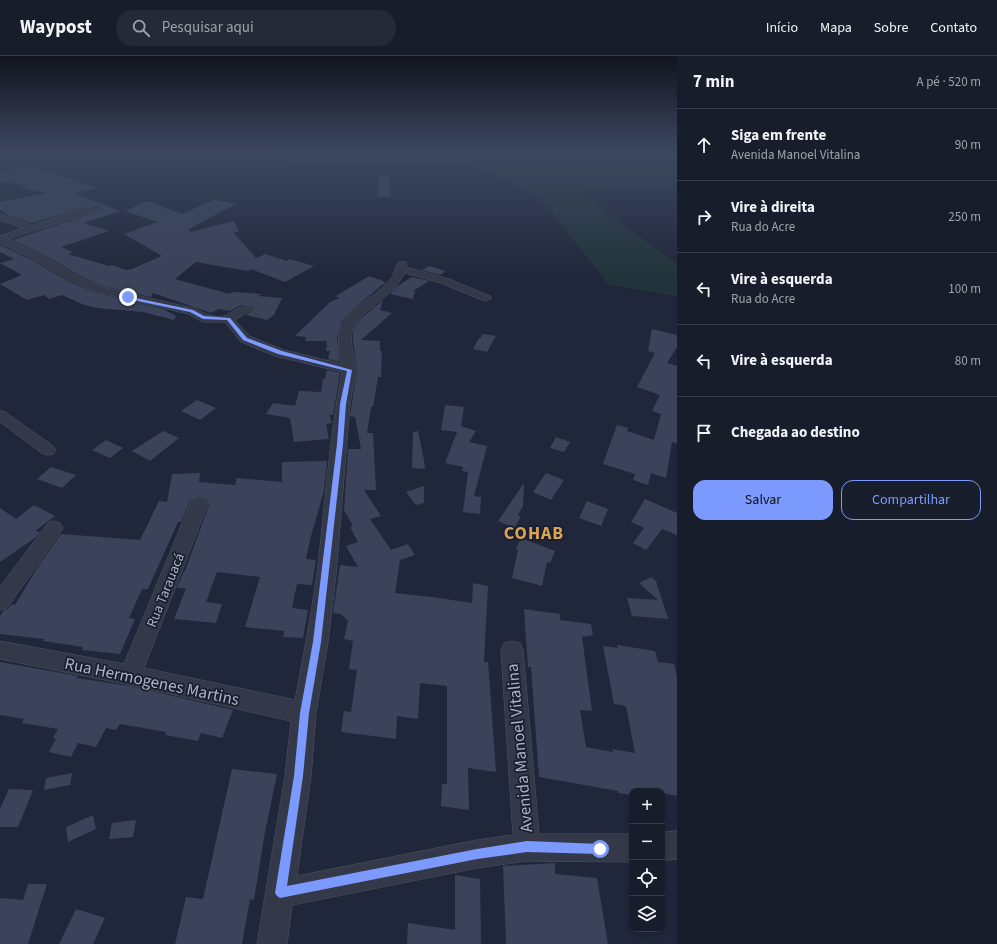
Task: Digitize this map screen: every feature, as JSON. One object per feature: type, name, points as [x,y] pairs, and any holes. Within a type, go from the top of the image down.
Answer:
[{"type":"street","points":[[0,239],[98,207]]},
{"type":"street","points":[[0,216],[30,228]]},
{"type":"street","points":[[0,239],[37,257],[79,281],[98,289],[192,311],[203,318],[228,319],[247,308]]},
{"type":"street","points":[[272,944],[298,776],[304,713],[318,634],[340,444],[343,404],[349,370],[345,341],[346,330],[352,318],[388,290],[398,277],[402,267],[445,281],[486,298]]},
{"type":"street","points":[[228,319],[245,339],[280,352],[349,370]]},
{"type":"street","points":[[0,415],[48,450]]},
{"type":"street","name":"Rua Tarauacá","points":[[130,675],[200,504]]},
{"type":"street","points":[[0,602],[54,528]]},
{"type":"street","name":"Rua Hermogenes Martins","points":[[0,650],[130,675],[304,713]]},
{"type":"street","name":"Avenida Manoel Vitalina","points":[[512,650],[527,847]]},
{"type":"street","points":[[665,847],[677,845]]},
{"type":"street","name":"Avenida Manoel Vitalina","points":[[280,893],[477,854],[527,847],[629,848]]},
{"type":"shaded area","points":[[533,194],[586,194],[606,212],[677,264],[677,296],[609,285],[540,198]]},
{"type":"building","points":[[39,194],[77,194],[120,211],[84,223],[109,231],[61,247],[73,252],[68,254],[126,270],[132,269],[162,256],[124,234],[157,222],[125,211],[147,201],[182,214],[213,200],[236,204],[189,229],[190,232],[234,221],[239,231],[234,233],[256,258],[265,254],[287,261],[289,259],[314,266],[285,282],[251,269],[248,271],[196,262],[175,279],[230,294],[232,292],[262,294],[258,296],[282,298],[274,315],[267,320],[246,315],[254,309],[251,305],[241,305],[230,311],[219,309],[211,313],[153,293],[151,297],[102,286],[13,240],[101,210],[103,208],[98,203],[32,223],[9,216],[0,210],[0,202]]},
{"type":"building","points":[[377,194],[391,194],[391,197],[377,197]]},
{"type":"building","points":[[0,245],[32,260],[74,284],[94,292],[163,309],[176,316],[174,320],[143,312],[97,308],[82,304],[62,295],[49,299],[44,295],[27,300],[0,284],[22,275],[0,263],[14,259],[0,252]]},
{"type":"building","points":[[429,266],[446,271],[440,275],[422,270]]},
{"type":"building","points":[[369,276],[386,282],[353,309],[342,321],[337,338],[340,362],[328,359],[330,351],[326,351],[327,341],[305,341],[306,337],[295,336],[330,302],[339,298],[336,296]]},
{"type":"building","points":[[412,277],[429,281],[413,291],[415,291],[413,299],[390,294],[398,286]]},
{"type":"building","points":[[383,300],[380,310],[392,313],[361,340],[380,341],[380,351],[382,351],[381,377],[378,377],[367,433],[373,433],[376,490],[364,490],[381,516],[370,519],[391,550],[408,544],[415,555],[400,560],[395,593],[472,603],[473,583],[488,586],[484,662],[488,662],[496,772],[468,768],[469,810],[441,806],[442,784],[447,784],[447,686],[420,683],[418,719],[397,716],[396,739],[341,732],[344,711],[351,712],[357,670],[349,669],[353,641],[344,639],[348,621],[341,614],[333,613],[340,565],[358,567],[346,546],[358,542],[350,527],[353,526],[344,510],[348,449],[361,449],[355,417],[350,416],[357,370],[353,330],[358,321]]},
{"type":"building","points":[[652,329],[677,335],[677,347],[667,363],[677,366],[677,443],[672,442],[666,478],[651,473],[648,485],[633,480],[635,474],[603,464],[617,425],[628,428],[627,431],[654,440],[661,414],[652,411],[660,395],[637,387],[655,353],[648,351]]},
{"type":"building","points":[[483,334],[496,336],[487,352],[473,349]]},
{"type":"building","points":[[327,370],[340,373],[333,415],[329,415],[332,423],[326,424],[329,439],[294,442],[290,418],[266,414],[273,403],[295,406],[299,391],[321,392],[323,379],[325,379]]},
{"type":"building","points":[[197,400],[216,408],[200,420],[181,411]]},
{"type":"building","points":[[445,405],[464,407],[461,426],[476,431],[469,442],[487,446],[474,496],[481,497],[480,514],[463,512],[468,472],[462,471],[463,467],[445,463],[457,432],[441,430]]},
{"type":"building","points":[[163,431],[179,438],[150,461],[132,451]]},
{"type":"building","points":[[418,431],[425,469],[412,468],[413,432]]},
{"type":"building","points":[[556,437],[570,442],[564,452],[550,448]]},
{"type":"building","points":[[106,440],[123,448],[110,458],[92,450]]},
{"type":"building","points":[[327,461],[324,491],[306,559],[316,560],[312,585],[297,584],[292,608],[308,610],[303,638],[283,637],[284,631],[245,627],[260,577],[217,572],[206,602],[222,604],[216,623],[174,619],[186,588],[177,588],[185,571],[209,505],[206,499],[199,497],[193,499],[189,503],[181,522],[178,522],[148,589],[142,589],[129,618],[135,619],[120,654],[82,650],[83,647],[43,641],[44,639],[0,634],[0,616],[4,610],[8,609],[12,604],[15,605],[37,568],[61,534],[140,540],[159,501],[167,502],[172,474],[200,473],[199,482],[235,485],[237,478],[282,482],[282,462]]},
{"type":"building","points":[[51,467],[76,475],[62,488],[37,479]]},
{"type":"building","points":[[546,473],[564,480],[551,500],[533,492]]},
{"type":"building","points":[[524,483],[523,506],[518,515],[521,517],[514,528],[498,521]]},
{"type":"building","points":[[424,486],[424,503],[416,505],[406,492]]},
{"type":"building","points":[[645,499],[677,513],[677,535],[662,529],[646,550],[633,543],[644,528],[631,522]]},
{"type":"building","points":[[587,501],[608,509],[601,526],[579,518]]},
{"type":"building","points":[[34,505],[55,516],[35,531],[40,532],[35,538],[0,562],[0,508],[16,519]]},
{"type":"building","points":[[521,538],[555,551],[550,563],[547,562],[542,586],[512,578],[518,550],[516,549]]},
{"type":"building","points":[[651,577],[656,581],[668,619],[632,616],[627,598],[658,600],[639,583]]},
{"type":"building","points":[[524,609],[560,614],[560,620],[591,624],[593,635],[582,637],[592,711],[580,710],[586,747],[613,752],[612,749],[635,753],[626,706],[614,704],[603,646],[618,648],[617,645],[655,651],[658,662],[674,664],[677,676],[677,796],[665,794],[665,788],[629,788],[629,795],[618,793],[618,791],[539,777],[531,667],[528,667]]},
{"type":"building","points":[[0,662],[78,676],[76,678],[130,686],[233,710],[222,738],[201,733],[198,741],[165,735],[166,732],[120,724],[116,730],[106,728],[96,747],[78,743],[71,757],[49,752],[56,739],[53,738],[58,729],[22,723],[24,719],[0,715]]},
{"type":"building","points":[[232,769],[277,774],[265,832],[254,900],[250,899],[242,944],[175,944],[186,897],[203,899]]},
{"type":"building","points":[[72,773],[70,785],[44,790],[46,778]]},
{"type":"building","points":[[9,789],[33,790],[18,827],[0,827],[0,809]]},
{"type":"building","points":[[93,815],[96,829],[68,842],[66,827]]},
{"type":"building","points":[[136,820],[133,837],[109,839],[112,823]]},
{"type":"building","points":[[555,863],[555,874],[597,878],[608,944],[506,944],[503,866]]},
{"type":"building","points":[[455,875],[480,879],[481,944],[407,944],[408,923],[455,930]]},
{"type":"building","points":[[28,884],[47,884],[28,944],[0,944],[0,898],[23,900]]},
{"type":"building","points":[[76,909],[105,918],[93,944],[59,944]]},
{"type":"district","name":"COHAB","points":[[534,533]]},
{"type":"route","points":[[128,297],[179,307],[192,311],[203,318],[228,319],[245,339],[280,352],[349,370],[343,404],[326,575],[317,642],[304,713],[298,776],[280,893],[477,854],[527,847],[600,849]]}]
